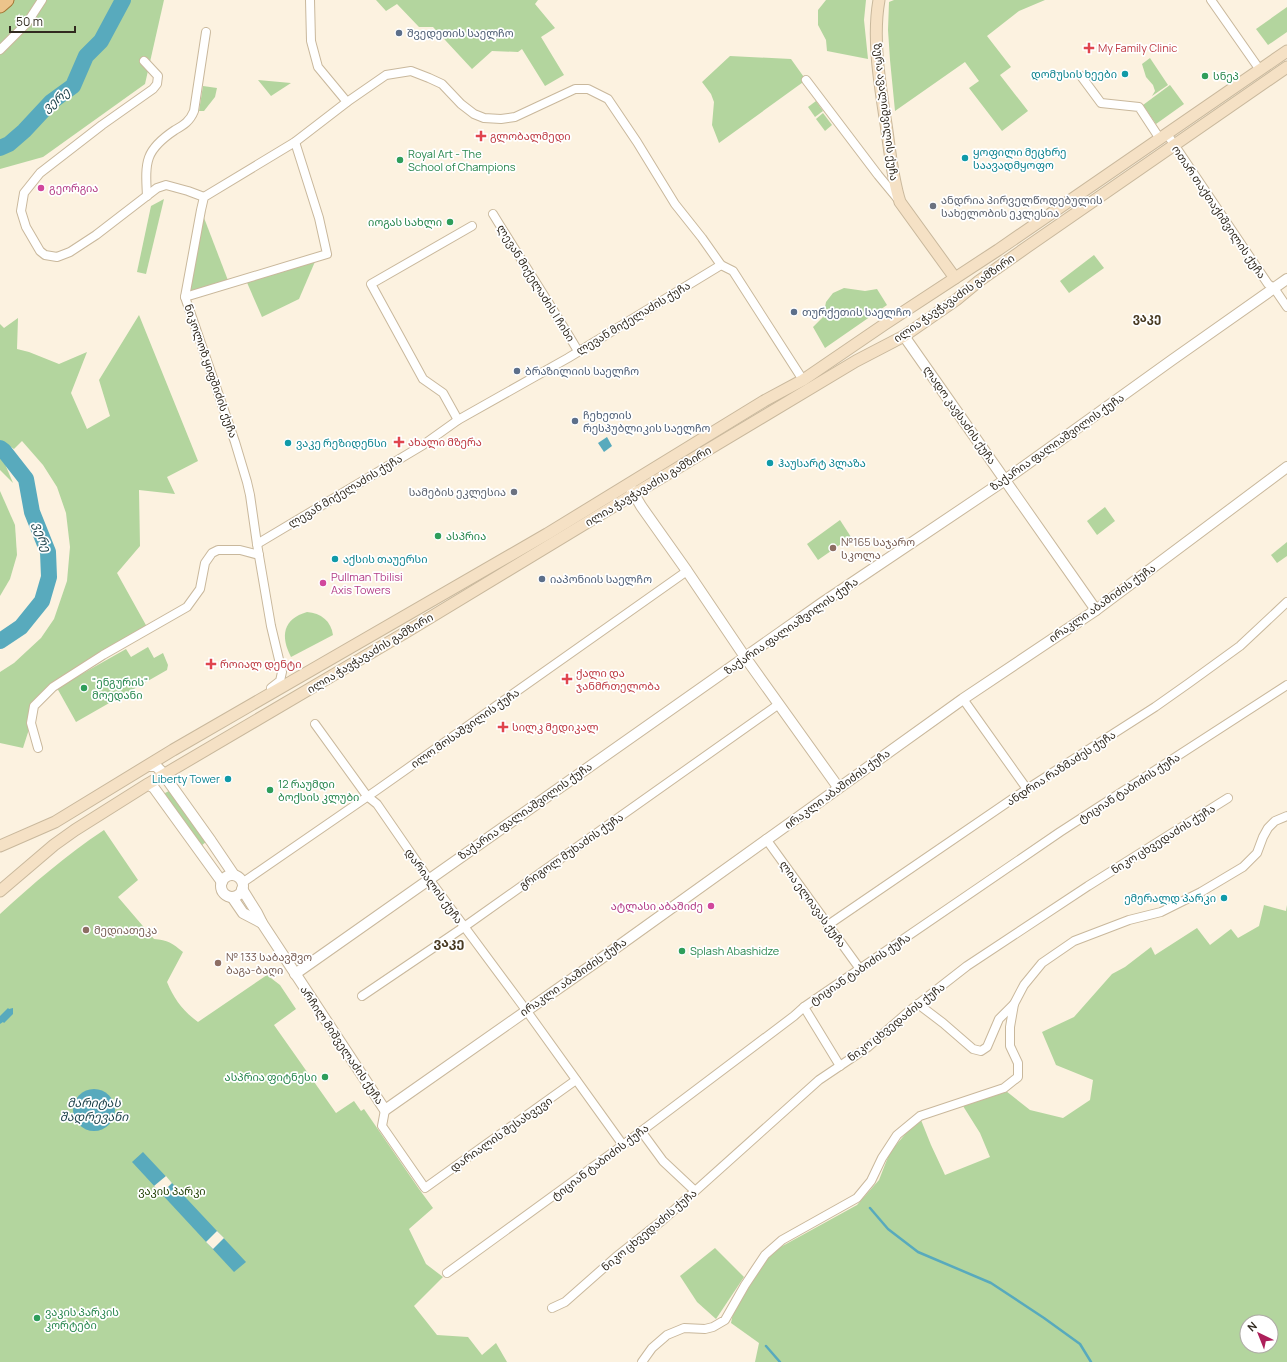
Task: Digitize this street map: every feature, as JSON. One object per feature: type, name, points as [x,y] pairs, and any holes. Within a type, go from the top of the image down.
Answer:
[{"type":"main road","points":[[0,6],[7,0]]},
{"type":"main road","name":"ზურა ავალიშვილის ქუჩა","points":[[879,0],[877,26],[878,59],[892,166],[900,202],[955,278]]},
{"type":"main road","name":"ილია ჭავჭავაძის გამზირი","points":[[0,891],[54,845],[75,830],[148,784],[402,634],[631,489],[764,402],[803,380],[998,250],[1287,51]]},
{"type":"main road","name":"ილია ჭავჭავაძის გამზირი","points":[[0,846],[55,822],[264,698],[541,538],[631,489],[856,361],[905,337],[985,277],[1287,67]]},
{"type":"street","points":[[0,50],[27,24],[42,0]]},
{"type":"street","points":[[310,0],[311,41],[318,67],[347,102]]},
{"type":"street","points":[[1211,0],[1260,70]]},
{"type":"street","points":[[147,196],[146,173],[150,154],[161,140],[187,123],[194,111],[206,32]]},
{"type":"street","points":[[144,61],[158,76],[157,84],[153,89],[102,125],[40,173],[24,192],[22,211],[26,226],[40,251],[45,255],[57,257],[70,252],[96,235],[157,188],[166,185],[204,197],[295,142],[347,102],[386,75],[411,71],[442,84],[461,104],[474,114],[484,118],[501,119],[515,117],[575,89],[588,89],[608,99],[675,204],[721,265],[734,271],[803,380]]},
{"type":"street","name":"ოთარ თაქთაქიშვილის ქუჩა","points":[[1081,76],[1101,104],[1139,107],[1164,137],[1174,145],[1268,284],[1274,288],[1287,308]]},
{"type":"street","points":[[806,80],[900,202]]},
{"type":"street","points":[[185,297],[327,254],[319,218],[295,142]]},
{"type":"street","name":"ნიკოლოზ ყიფშიძის ქუჩა","points":[[204,197],[185,297],[220,396],[245,475],[250,496],[271,626],[282,672]]},
{"type":"street","name":"ლევან მიქელაძის I ჩიხი","points":[[493,214],[517,254],[550,303],[578,351]]},
{"type":"street","points":[[458,420],[443,393],[423,379],[371,284],[472,226]]},
{"type":"street","name":"ლევან მიქელაძის ქუჩა","points":[[257,544],[423,445],[458,420],[578,351],[721,265]]},
{"type":"street","name":"ზაქარია ფალიაშვილის ქუჩა","points":[[295,974],[822,603],[1005,480],[1167,363],[1287,279]]},
{"type":"street","name":"ლადო კავსაძის ქუჩა","points":[[905,337],[1096,610]]},
{"type":"street","name":"ირაკლი აბაშიძის ქუჩა","points":[[385,1110],[599,960],[962,699],[1096,610],[1287,466]]},
{"type":"street","points":[[631,489],[641,506],[745,657],[838,787]]},
{"type":"street","points":[[38,748],[31,723],[34,706],[53,687],[104,655],[187,607],[200,589],[205,563],[212,553],[218,550],[240,550],[259,554]]},
{"type":"street","name":"ილო მოსაშვილის ქუჩა","points":[[242,886],[367,796],[687,571]]},
{"type":"street","name":"ანდრია რაზმაძეს ქუჩა","points":[[828,925],[1027,789],[1155,707],[1240,646],[1287,602]]},
{"type":"street","points":[[264,698],[269,689],[280,681],[282,672],[289,678],[299,678]]},
{"type":"street","name":"ტიციან ტაბიძის ქუჩა","points":[[447,1274],[623,1145],[804,1007],[1060,832],[1287,685]]},
{"type":"street","points":[[962,699],[1027,789]]},
{"type":"street","name":"გრიგოლ მუხაძის ქუჩა","points":[[362,996],[779,704]]},
{"type":"street","name":"დარიალის ქუჩა","points":[[315,724],[367,796],[377,804],[428,879],[526,1010],[623,1145]]},
{"type":"street","points":[[148,766],[159,768],[234,875],[240,878],[242,886],[238,894],[232,896],[223,892],[221,885],[226,876],[234,875]]},
{"type":"street","points":[[148,784],[154,788],[222,882]]},
{"type":"street","name":"ნიკო ცხვედაძის ქუჩა","points":[[552,1308],[565,1302],[616,1257],[664,1219],[819,1080],[868,1047],[918,1004],[972,962],[1088,886],[1228,798]]},
{"type":"street","points":[[918,1004],[973,1049],[981,1051],[987,1047],[999,1019],[1014,1004],[1024,985],[1042,963],[1074,941],[1129,920],[1161,912],[1200,892],[1243,867],[1257,853],[1268,828],[1276,821],[1287,816]]},
{"type":"street","name":"ლია ელიავას ქუჩა","points":[[766,839],[860,969]]},
{"type":"street","name":"არჩილ მიშველაძის ქუჩა","points":[[242,886],[262,923],[385,1110],[382,1126],[425,1188]]},
{"type":"street","name":"არჩილ მიშველაძის ქუჩა","points":[[232,896],[243,913],[262,923]]},
{"type":"street","points":[[642,1362],[652,1348],[666,1335],[684,1328],[705,1329],[725,1320],[745,1285],[765,1255],[782,1240],[857,1198],[871,1181],[882,1158],[897,1136],[920,1116],[1004,1088],[1018,1077],[1018,1064],[1010,1046],[1010,1027],[1014,1004]]},
{"type":"street","points":[[804,1007],[840,1066]]},
{"type":"street","name":"დარიალის შესახვევი","points":[[425,1188],[576,1080]]},
{"type":"street","points":[[641,1131],[663,1161],[695,1191]]},
{"type":"green space","points":[[7,0],[164,0],[145,84],[43,157],[0,169],[0,6]]},
{"type":"green space","points":[[376,0],[538,0],[535,4],[555,28],[541,37],[564,75],[545,86],[522,49],[518,52],[492,51],[472,69],[433,27],[419,27],[397,4],[386,11]]},
{"type":"green space","points":[[826,0],[866,0],[864,20],[868,59],[827,51],[826,40],[818,25],[818,10]]},
{"type":"green space","points":[[894,0],[1045,0],[1019,11],[987,36],[1011,67],[1000,75],[1028,111],[1002,131],[969,88],[979,81],[965,62],[895,111],[888,30],[889,2]]},
{"type":"green space","points":[[1287,7],[1287,32],[1268,45],[1256,29]]},
{"type":"green space","points":[[730,56],[791,59],[806,80],[719,143],[712,125],[714,102],[711,94],[702,82]]},
{"type":"green space","points":[[1150,58],[1168,85],[1152,96],[1155,91],[1153,85],[1146,77],[1142,64]]},
{"type":"green space","points":[[258,80],[291,83],[271,96]]},
{"type":"green space","points":[[1170,85],[1184,104],[1156,124],[1143,105]]},
{"type":"green space","points":[[203,86],[217,88],[215,97],[204,111],[199,111]]},
{"type":"green space","points":[[816,101],[823,111],[815,117],[808,107]]},
{"type":"green space","points":[[823,113],[832,125],[825,131],[816,119]]},
{"type":"green space","points":[[164,199],[146,274],[137,272],[151,206]]},
{"type":"green space","points":[[201,210],[229,283],[185,297]]},
{"type":"green space","points":[[1094,255],[1104,268],[1069,293],[1060,281]]},
{"type":"green space","points":[[317,257],[299,299],[262,317],[245,278]]},
{"type":"green space","points":[[844,288],[865,291],[877,289],[887,305],[825,348],[813,327],[823,317],[826,302],[833,293]]},
{"type":"green space","points":[[139,315],[198,461],[167,477],[175,494],[139,490],[140,546],[117,573],[147,627],[106,650],[34,706],[31,723],[23,748],[0,743],[0,672],[14,663],[41,638],[54,619],[67,581],[70,547],[66,513],[57,487],[43,465],[22,441],[14,449],[0,440],[0,324],[4,328],[18,318],[17,349],[29,352],[59,364],[87,352],[71,393],[87,429],[110,416],[99,380]]},
{"type":"green space","points":[[0,458],[5,464],[13,483],[0,470]]},
{"type":"green space","points":[[0,491],[15,525],[17,555],[10,579],[0,596]]},
{"type":"green space","points":[[1105,507],[1115,521],[1097,535],[1087,521]]},
{"type":"green space","points":[[840,520],[851,537],[818,560],[807,544]]},
{"type":"green space","points":[[1287,542],[1287,556],[1277,563],[1271,555]]},
{"type":"green space","points":[[307,612],[317,614],[328,622],[333,635],[291,657],[285,642],[286,629],[288,624],[293,619]]},
{"type":"green space","points":[[148,647],[154,658],[163,653],[168,665],[167,670],[76,722],[57,688],[126,649],[131,657]]},
{"type":"green space","points":[[171,790],[207,841],[201,846],[163,794]]},
{"type":"green space","name":"ვაკის პარკი","points":[[104,830],[138,880],[118,897],[154,939],[170,942],[183,952],[167,982],[173,994],[188,1014],[198,1022],[267,975],[280,985],[296,1009],[274,1025],[336,1113],[354,1101],[361,1111],[364,1109],[433,1208],[409,1229],[426,1264],[443,1277],[414,1306],[437,1335],[468,1337],[482,1355],[496,1343],[507,1362],[0,1362],[0,914],[76,849]]},
{"type":"green space","points":[[1264,905],[1286,911],[1287,905],[1287,1362],[755,1362],[759,1343],[731,1323],[733,1313],[765,1261],[777,1249],[857,1205],[879,1180],[890,1152],[913,1125],[921,1120],[945,1175],[990,1157],[980,1133],[963,1106],[1006,1091],[1030,1110],[1063,1118],[1090,1100],[1093,1080],[1056,1065],[1042,1032],[1074,1017],[1112,974],[1125,967],[1151,947],[1155,955],[1197,928],[1210,945],[1231,929],[1238,938],[1259,926]]},
{"type":"green space","points":[[715,1248],[744,1277],[716,1319],[697,1302],[680,1276]]},
{"type":"water","points":[[607,437],[612,446],[604,452],[598,443]]},
{"type":"water","points":[[8,1008],[13,1008],[13,1014],[4,1023],[3,1022],[0,1024],[0,1016]]},
{"type":"water","name":"მარიტას შადრევანი","points":[[90,1089],[98,1089],[106,1092],[112,1098],[115,1110],[112,1122],[106,1128],[98,1131],[90,1131],[82,1128],[76,1122],[73,1114],[73,1106],[76,1098],[82,1092]]},
{"type":"water","points":[[143,1152],[246,1262],[234,1272],[132,1162]]},
{"type":"pier","points":[[166,1176],[172,1183],[161,1194],[154,1186]]},
{"type":"pier","points":[[217,1231],[224,1238],[213,1249],[206,1242]]},
{"type":"waterway","name":"ვერე","points":[[0,148],[9,144],[24,131],[51,102],[73,86],[86,56],[101,41],[123,0]]},
{"type":"waterway","name":"ვერე","points":[[0,448],[26,479],[32,512],[48,552],[49,577],[42,601],[21,627],[0,641]]},
{"type":"waterway","points":[[870,1208],[888,1229],[918,1252],[991,1283],[1044,1318],[1080,1344],[1091,1362]]},
{"type":"waterway","points":[[766,1346],[780,1362]]},
{"type":"place","name":"შვედეთის საელჩო","points":[[399,33]]},
{"type":"place","name":"My Family Clinic","points":[[1089,48]]},
{"type":"place","name":"დომუსის ხეები","points":[[1125,74]]},
{"type":"place","name":"სნეპ","points":[[1205,76]]},
{"type":"place","name":"გლობალმედი","points":[[481,136]]},
{"type":"place","name":"ყოფილი მეცხრე საავადმყოფო","points":[[965,158]]},
{"type":"place","name":"Royal Art - The School of Champions","points":[[400,160]]},
{"type":"place","name":"გეორგია","points":[[41,188]]},
{"type":"place","name":"ანდრია პირველწოდებულის სახელობის ეკლესია","points":[[933,206]]},
{"type":"place","name":"იოგას სახლი","points":[[450,222]]},
{"type":"place","name":"თურქეთის საელჩო","points":[[794,312]]},
{"type":"place","name":"ბრაზილიის საელჩო","points":[[517,371]]},
{"type":"place","name":"ჩეხეთის რესპუბლიკის საელჩო","points":[[575,421]]},
{"type":"place","name":"ახალი მზერა","points":[[399,442]]},
{"type":"place","name":"ვაკე რეზიდენსი","points":[[288,443]]},
{"type":"place","name":"ჰაუსარტ პლაზა","points":[[770,463]]},
{"type":"place","name":"სამების ეკლესია","points":[[514,492]]},
{"type":"place","name":"ასპრია","points":[[438,536]]},
{"type":"place","name":"№165 საჯარო სკოლა","points":[[833,548]]},
{"type":"place","name":"აქსის თაუერსი","points":[[335,559]]},
{"type":"place","name":"იაპონიის საელჩო","points":[[542,579]]},
{"type":"place","name":"Pullman Tbilisi Axis Towers","points":[[323,583]]},
{"type":"place","name":"როიალ დენტი","points":[[211,664]]},
{"type":"place","name":"ქალი და ჯანმრთელობა","points":[[567,679]]},
{"type":"place","name":"\"ენგურის\" მოედანი","points":[[84,688]]},
{"type":"place","name":"სილკ მედიკალ","points":[[503,727]]},
{"type":"place","name":"Liberty Tower","points":[[228,779]]},
{"type":"place","name":"12 რაუმდი ბოქსის კლუბი","points":[[270,790]]},
{"type":"place","name":"ემერალდ პარკი","points":[[1224,898]]},
{"type":"place","name":"ატლასი აბაშიძე","points":[[711,906]]},
{"type":"place","name":"მედიათეკა","points":[[86,930]]},
{"type":"place","name":"Splash Abashidze","points":[[682,951]]},
{"type":"place","name":"№ 133 საბავშვო ბაგა-ბაღი","points":[[218,963]]},
{"type":"place","name":"ასპრია ფიტნესი","points":[[325,1077]]},
{"type":"place","name":"ვაკის პარკის კორტები","points":[[37,1318]]},
{"type":"district","name":"ვაკე","points":[[1147,318]]},
{"type":"district","name":"ვაკე","points":[[449,942]]}]
